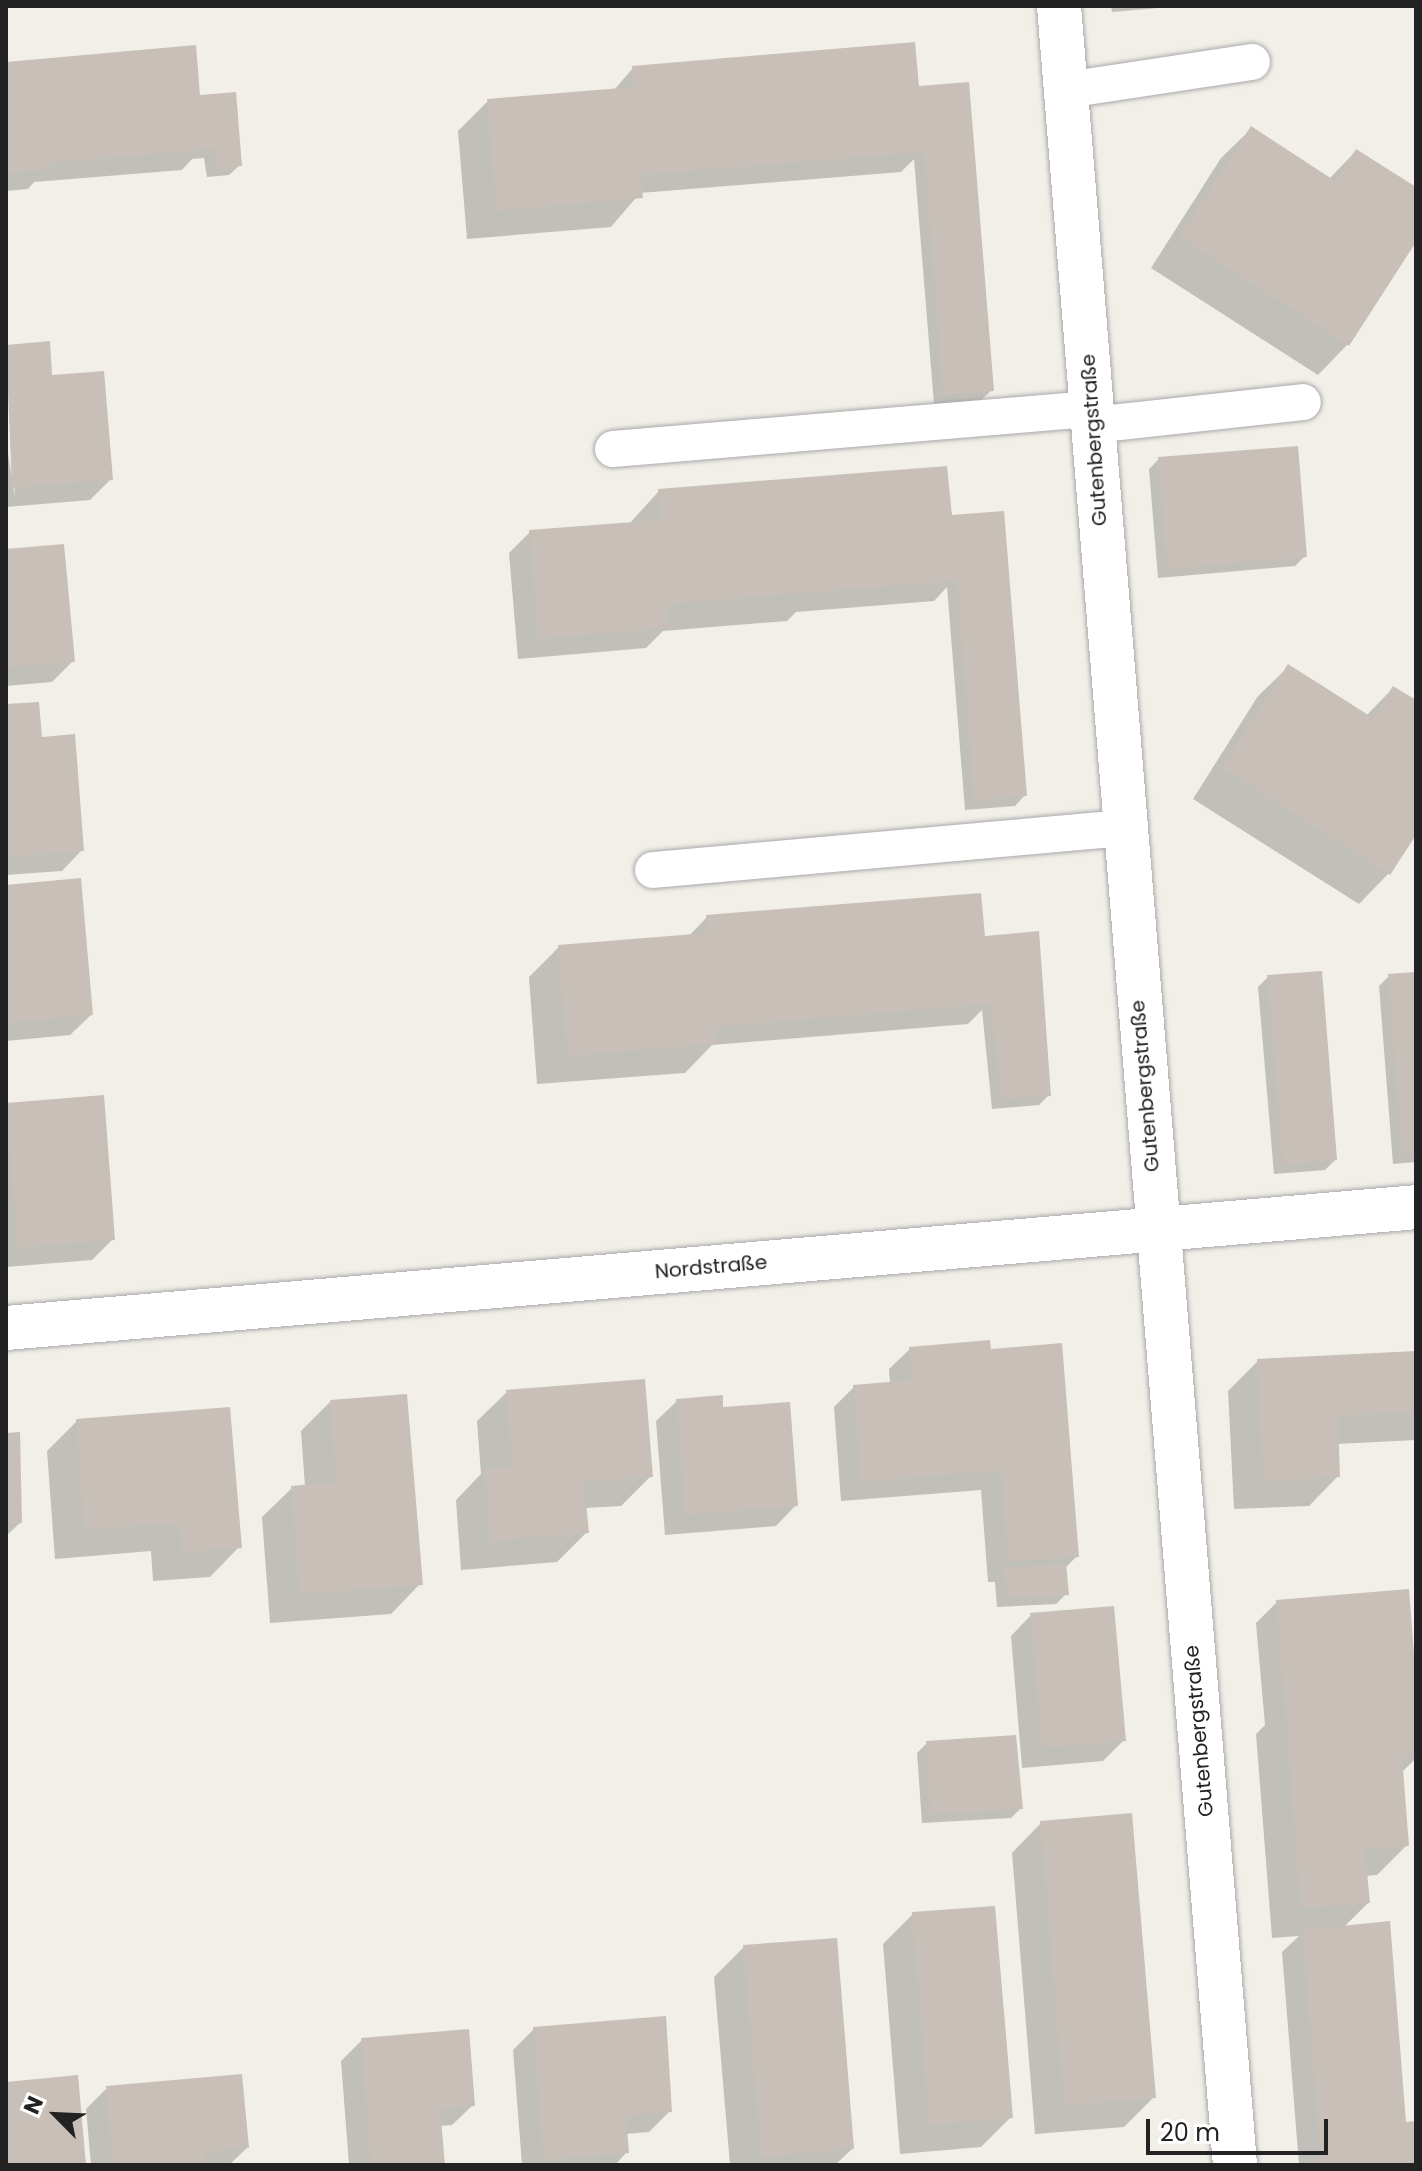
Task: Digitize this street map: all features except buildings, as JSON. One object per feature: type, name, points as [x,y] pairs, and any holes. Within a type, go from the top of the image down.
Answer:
[{"type":"street","name":"Gutenbergstraße","points":[[1059,6],[1235,2165]]},
{"type":"street","name":"Nordstraße","points":[[6,1328],[1416,1207]]},
{"type":"lane","points":[[1066,90],[1252,62]]},
{"type":"lane","points":[[613,449],[1303,402]]},
{"type":"lane","points":[[653,870],[1125,828]]}]
